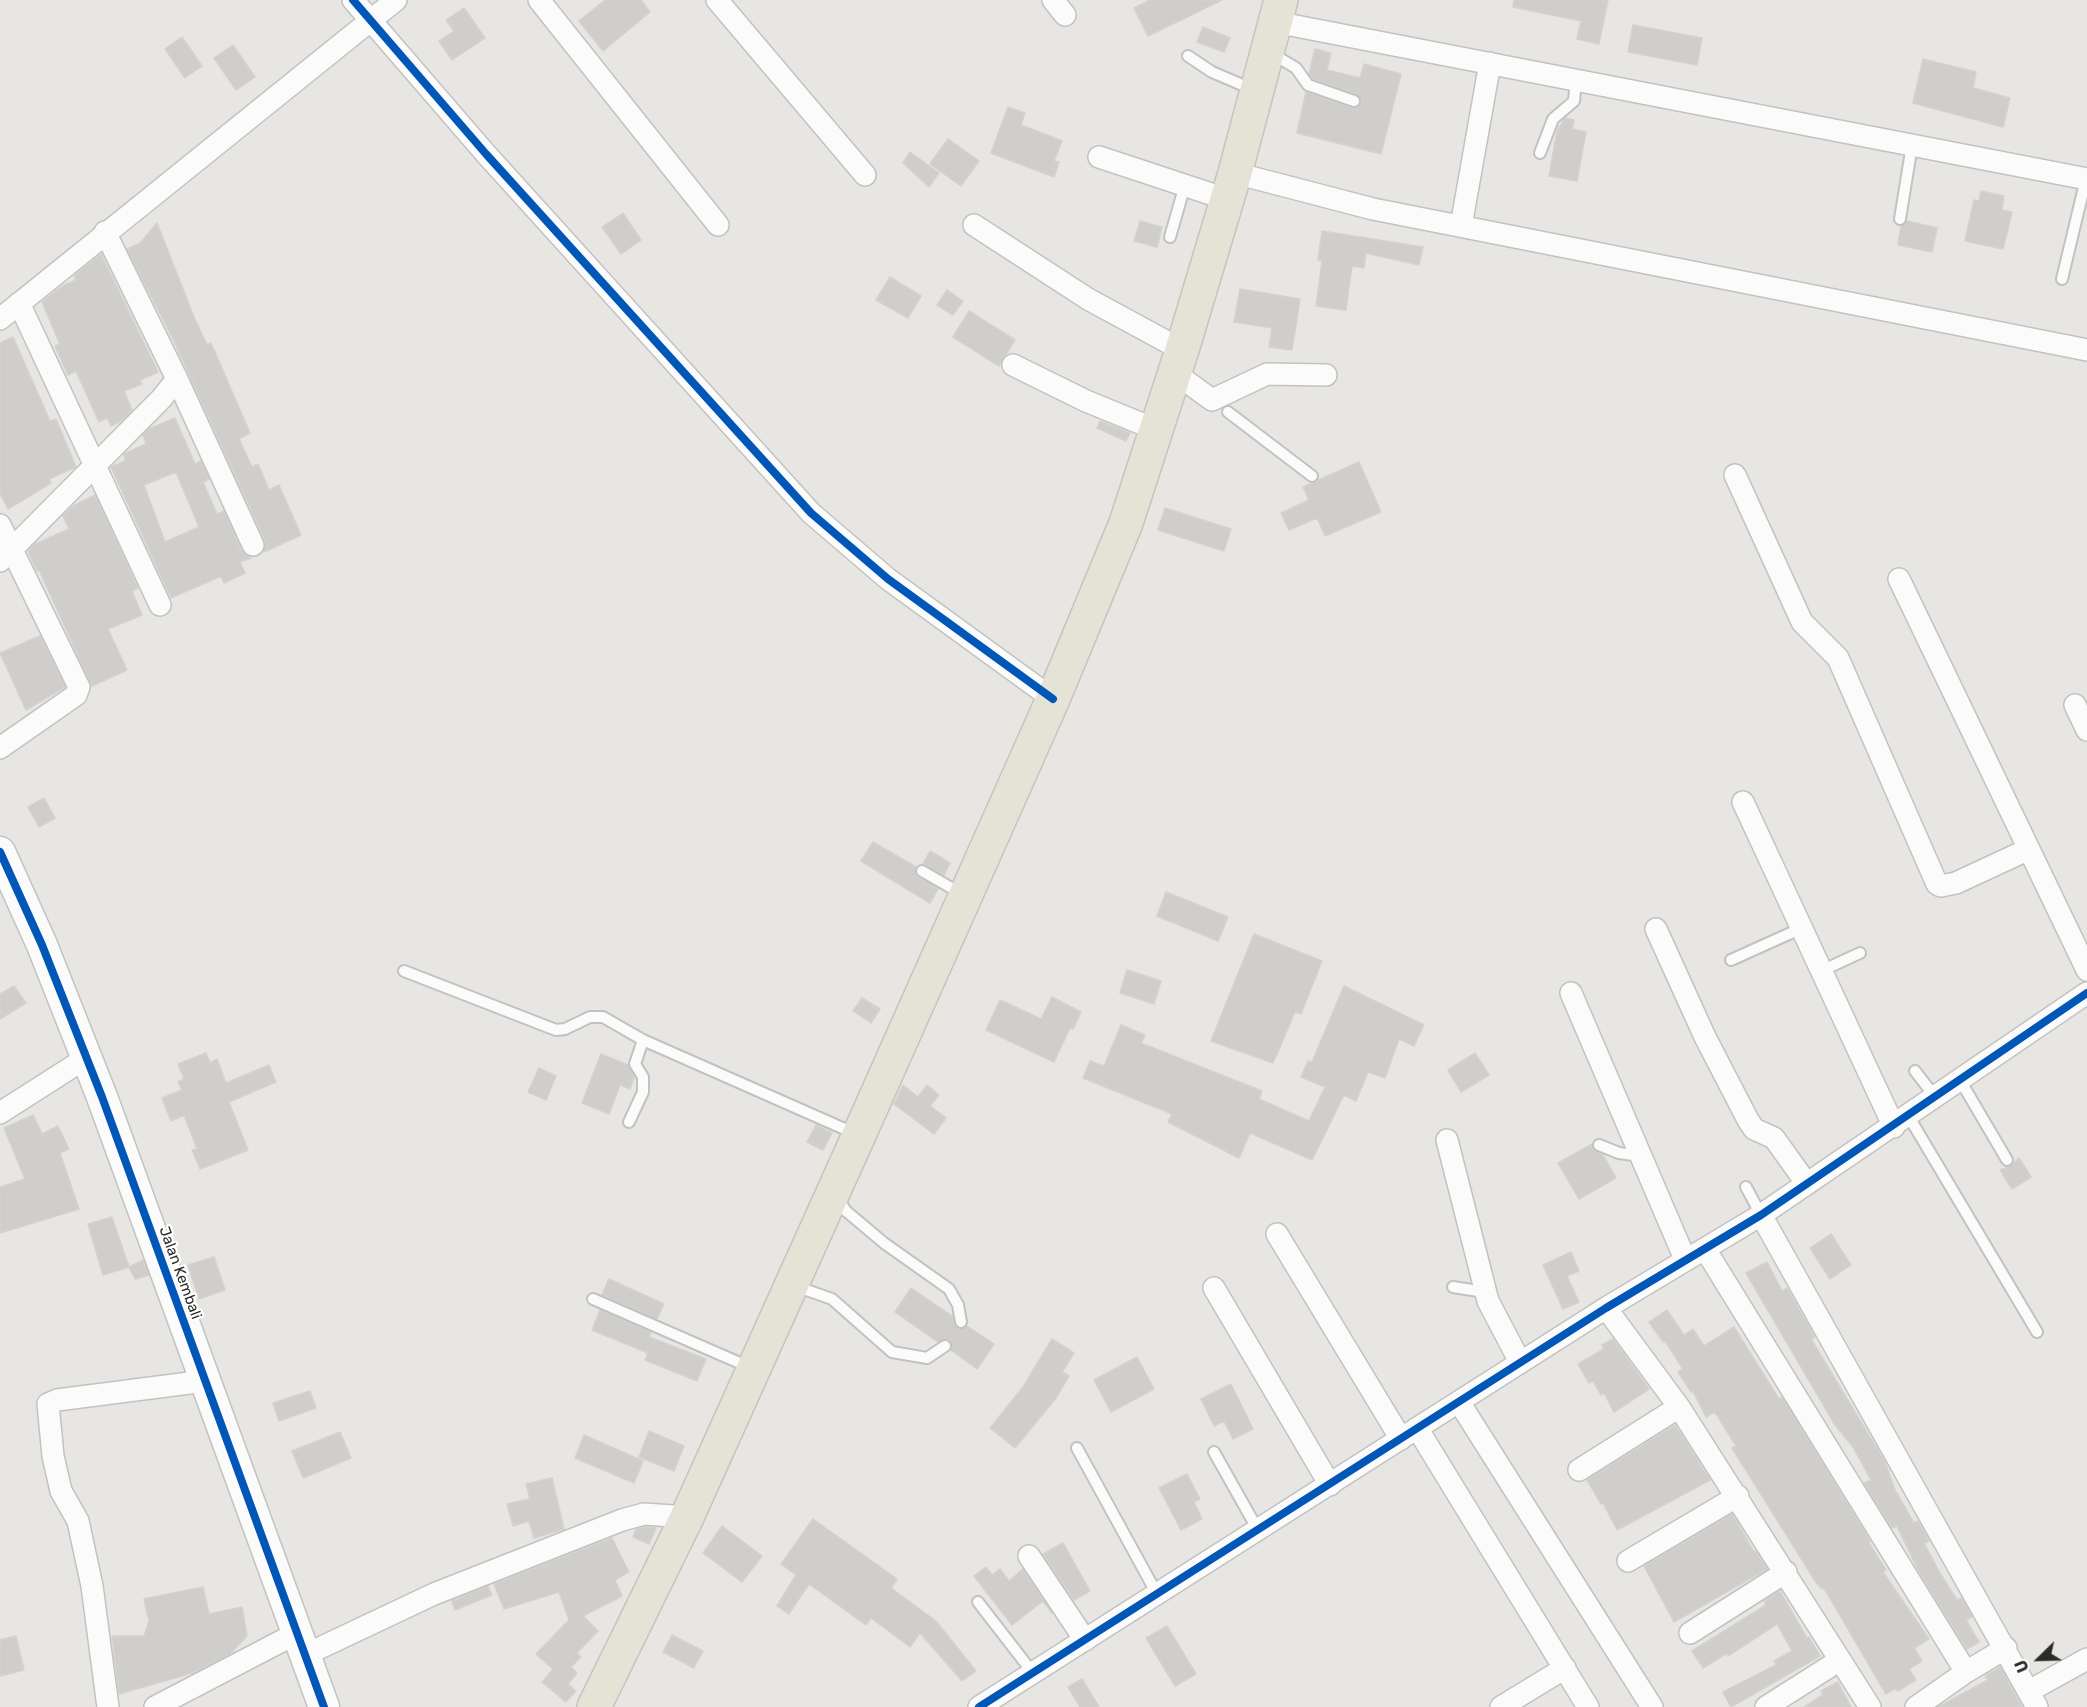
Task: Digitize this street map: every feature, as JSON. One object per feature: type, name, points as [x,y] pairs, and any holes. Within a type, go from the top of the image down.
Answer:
[{"type":"main road","points":[[594,1707],[687,1517],[790,1284],[860,1135],[1053,699],[1126,523],[1179,362],[1231,186],[1275,24]]},
{"type":"street","points":[[354,0],[486,153],[811,513],[888,579],[1053,699]]},
{"type":"street","points":[[0,319],[105,232],[396,0]]},
{"type":"street","points":[[539,0],[717,225]]},
{"type":"street","points":[[717,0],[865,175]]},
{"type":"street","points":[[1275,24],[1576,79],[2086,179]]},
{"type":"street","points":[[1461,226],[1490,63]]},
{"type":"street","points":[[1099,157],[1185,186],[1231,186],[1373,209],[2087,350]]},
{"type":"street","points":[[974,225],[1088,299],[1179,362],[1221,407],[1267,374],[1326,375]]},
{"type":"street","points":[[105,232],[177,379],[253,545]]},
{"type":"street","points":[[19,303],[160,605]]},
{"type":"street","points":[[1013,364],[1086,400],[1156,430]]},
{"type":"street","points":[[6,554],[162,398],[177,379]]},
{"type":"street","points":[[1735,475],[1802,622],[1838,658],[1937,884],[1941,886],[1956,883],[2029,849]]},
{"type":"street","points":[[0,525],[6,554],[79,687],[76,695],[0,748]]},
{"type":"street","points":[[1899,579],[2087,970]]},
{"type":"street","points":[[2075,705],[2087,730]]},
{"type":"street","points":[[1743,802],[1821,971],[1901,1122]]},
{"type":"street","name":"Jalan Kembali","points":[[0,852],[42,945],[86,1058],[324,1707]]},
{"type":"street","points":[[1656,929],[1705,1037],[1748,1120],[1754,1129],[1774,1138],[1807,1185]]},
{"type":"street","points":[[1571,993],[1685,1259]]},
{"type":"street","points":[[979,1707],[1605,1308],[1761,1215],[2085,997]]},
{"type":"street","points":[[0,1113],[86,1058]]},
{"type":"street","points":[[1447,1140],[1486,1292],[1493,1312],[1520,1362]]},
{"type":"street","points":[[1761,1215],[2033,1699],[2087,1659]]},
{"type":"street","points":[[1277,1234],[1565,1668],[1588,1707]]},
{"type":"street","points":[[1705,1249],[1966,1672]]},
{"type":"street","points":[[1214,1288],[1330,1485]]},
{"type":"street","points":[[1605,1308],[1679,1407],[1738,1496],[1870,1707]]},
{"type":"street","points":[[108,1707],[92,1586],[78,1521],[61,1491],[53,1456],[48,1404],[57,1400],[206,1381]]},
{"type":"street","points":[[1459,1402],[1652,1707]]},
{"type":"street","points":[[1579,1470],[1679,1407]]},
{"type":"street","points":[[1628,1561],[1738,1496]]},
{"type":"street","points":[[155,1707],[301,1644],[622,1520],[644,1514],[687,1517]]},
{"type":"street","points":[[1029,1556],[1085,1640]]},
{"type":"street","points":[[1690,1633],[1786,1572]]},
{"type":"street","points":[[1919,1706],[1966,1672],[2006,1648]]},
{"type":"street","points":[[1766,1707],[1840,1660]]},
{"type":"street","points":[[1501,1707],[1565,1668]]},
{"type":"lane","points":[[1275,24],[1296,68],[1308,85],[1354,101]]},
{"type":"lane","points":[[1188,56],[1212,72],[1257,92]]},
{"type":"lane","points":[[1540,153],[1553,119],[1574,100],[1576,79]]},
{"type":"lane","points":[[1900,219],[1912,145]]},
{"type":"lane","points":[[2062,279],[2086,179]]},
{"type":"lane","points":[[1170,237],[1185,186]]},
{"type":"lane","points":[[1221,407],[1312,476]]},
{"type":"lane","points":[[922,871],[965,896]]},
{"type":"lane","points":[[1731,960],[1802,928]]},
{"type":"lane","points":[[1821,971],[1860,953]]},
{"type":"lane","points":[[404,971],[556,1030],[565,1029],[590,1017],[603,1017],[643,1040],[860,1135]]},
{"type":"lane","points":[[629,1122],[643,1092],[643,1077],[635,1064],[643,1040]]},
{"type":"lane","points":[[1915,1071],[1936,1098]]},
{"type":"lane","points":[[1960,1080],[2007,1160]]},
{"type":"lane","points":[[1901,1122],[2037,1332]]},
{"type":"lane","points":[[1599,1145],[1619,1154],[1641,1156]]},
{"type":"lane","points":[[1746,1187],[1761,1215]]},
{"type":"lane","points":[[833,1191],[846,1211],[949,1289],[958,1305],[961,1322]]},
{"type":"lane","points":[[790,1284],[832,1299],[892,1352],[927,1358],[945,1346]]},
{"type":"lane","points":[[1453,1287],[1486,1292]]},
{"type":"lane","points":[[593,1299],[752,1369]]},
{"type":"lane","points":[[1077,1448],[1157,1594]]},
{"type":"lane","points":[[1214,1452],[1258,1530]]},
{"type":"lane","points":[[978,1602],[1033,1673]]},
{"type":"building","points":[[605,0],[641,0],[650,12],[603,51],[579,21]]},
{"type":"building","points":[[1150,0],[1222,0],[1148,36],[1134,8]]},
{"type":"building","points":[[1514,0],[1608,0],[1599,44],[1577,39],[1581,21],[1513,7]]},
{"type":"building","points":[[464,8],[485,38],[452,60],[439,41],[454,31],[446,20]]},
{"type":"building","points":[[1633,25],[1702,38],[1697,65],[1628,52]]},
{"type":"building","points":[[1203,27],[1230,38],[1224,52],[1197,42]]},
{"type":"building","points":[[182,37],[202,66],[185,78],[165,49]]},
{"type":"building","points":[[233,45],[255,77],[236,90],[214,58]]},
{"type":"building","points":[[1315,49],[1331,53],[1327,70],[1360,78],[1364,64],[1401,74],[1381,154],[1297,133],[1306,92],[1352,108],[1358,107],[1361,103],[1356,94],[1313,79],[1309,74]]},
{"type":"building","points":[[1923,59],[1976,72],[1973,88],[2010,98],[2003,127],[1913,103]]},
{"type":"building","points":[[1008,107],[1025,113],[1021,125],[1062,141],[1054,161],[1059,162],[1054,177],[991,153]]},
{"type":"building","points":[[1565,118],[1574,120],[1572,129],[1586,132],[1577,181],[1549,176],[1557,131]]},
{"type":"building","points":[[948,139],[979,161],[961,186],[930,164]]},
{"type":"building","points":[[910,152],[939,173],[929,187],[903,163]]},
{"type":"building","points":[[1981,191],[2004,196],[2002,210],[2012,212],[2003,249],[1965,241],[1974,200],[1979,201]]},
{"type":"building","points":[[623,213],[641,240],[621,254],[602,227]]},
{"type":"building","points":[[1140,221],[1162,227],[1157,247],[1134,241]]},
{"type":"building","points":[[1907,221],[1937,228],[1932,252],[1898,245],[1901,226]]},
{"type":"building","points":[[157,223],[194,317],[207,345],[211,343],[250,433],[239,439],[252,467],[258,464],[269,490],[279,485],[301,535],[264,552],[265,540],[172,337],[127,249],[140,243]]},
{"type":"building","points":[[1322,231],[1423,247],[1419,265],[1366,253],[1364,268],[1352,266],[1346,310],[1316,306],[1322,261],[1318,260]]},
{"type":"building","points":[[101,254],[158,372],[140,380],[142,384],[124,391],[132,410],[121,421],[111,426],[107,418],[99,422],[76,371],[68,375],[55,346],[60,344],[42,302],[62,286],[76,280],[74,276]]},
{"type":"building","points":[[890,277],[921,296],[908,318],[876,300]]},
{"type":"building","points":[[1240,289],[1300,299],[1292,350],[1269,347],[1272,328],[1234,322]]},
{"type":"building","points":[[947,290],[963,301],[953,315],[937,305]]},
{"type":"building","points":[[969,311],[1015,340],[999,366],[953,337]]},
{"type":"building","points":[[13,337],[50,421],[56,419],[76,467],[49,479],[51,483],[8,509],[0,493],[0,343]]},
{"type":"building","points":[[175,418],[195,464],[201,461],[209,479],[203,482],[217,514],[224,511],[241,550],[251,558],[240,562],[245,573],[224,583],[221,576],[171,598],[111,467],[125,461],[124,454],[146,444],[143,435],[149,429]],"holes":[[[176,472],[199,527],[165,542],[144,485]]]},
{"type":"building","points":[[1100,421],[1130,433],[1126,441],[1097,428]]},
{"type":"building","points":[[1359,462],[1381,512],[1325,536],[1317,518],[1289,530],[1281,513],[1309,500],[1303,487]]},
{"type":"building","points":[[95,495],[138,588],[132,591],[142,615],[108,629],[127,670],[92,686],[39,570],[37,571],[28,551],[35,544],[69,529],[63,516],[73,506]]},
{"type":"building","points":[[1165,508],[1231,529],[1224,551],[1158,530]]},
{"type":"building","points":[[40,636],[65,687],[26,710],[0,653]]},
{"type":"building","points":[[44,798],[55,818],[39,827],[28,807]]},
{"type":"building","points":[[873,842],[916,867],[915,872],[918,877],[938,889],[930,903],[861,861]]},
{"type":"building","points":[[930,851],[950,863],[944,875],[923,864]]},
{"type":"building","points":[[1166,892],[1228,917],[1218,941],[1157,916]]},
{"type":"building","points":[[1254,934],[1322,961],[1301,1014],[1295,1012],[1273,1063],[1211,1041]]},
{"type":"building","points":[[1127,970],[1161,981],[1154,1004],[1120,993]]},
{"type":"building","points":[[14,986],[26,1003],[0,1019],[0,994]]},
{"type":"building","points":[[1344,986],[1424,1025],[1414,1046],[1399,1039],[1385,1078],[1368,1072],[1356,1101],[1344,1095],[1312,1160],[1250,1133],[1239,1158],[1168,1122],[1172,1114],[1083,1078],[1090,1061],[1104,1066],[1121,1025],[1145,1035],[1141,1043],[1262,1091],[1259,1099],[1309,1121],[1325,1087],[1301,1077],[1308,1061],[1312,1062]]},
{"type":"building","points":[[1052,997],[1081,1012],[1073,1029],[1070,1028],[1054,1062],[986,1030],[1000,1000],[1041,1019]]},
{"type":"building","points":[[862,998],[880,1009],[871,1023],[853,1011]]},
{"type":"building","points":[[206,1053],[210,1063],[217,1059],[226,1083],[269,1065],[276,1082],[229,1102],[248,1150],[200,1169],[192,1150],[197,1149],[184,1115],[171,1121],[162,1098],[182,1090],[178,1082],[184,1079],[178,1064]]},
{"type":"building","points":[[1475,1053],[1489,1075],[1461,1092],[1448,1070]]},
{"type":"building","points":[[601,1054],[628,1065],[634,1077],[630,1089],[620,1085],[609,1114],[582,1103]]},
{"type":"building","points":[[539,1068],[556,1076],[546,1100],[528,1092]]},
{"type":"building","points":[[903,1085],[918,1097],[927,1085],[939,1095],[930,1106],[946,1118],[934,1134],[894,1104]]},
{"type":"building","points":[[33,1115],[42,1134],[58,1126],[69,1149],[60,1153],[79,1209],[0,1233],[0,1187],[25,1179],[4,1128]]},
{"type":"building","points":[[816,1125],[832,1133],[823,1150],[807,1142]]},
{"type":"building","points":[[1592,1144],[1594,1150],[1603,1155],[1616,1178],[1579,1199],[1558,1163]]},
{"type":"building","points":[[2019,1158],[2031,1177],[2012,1189],[2000,1170],[2011,1166]]},
{"type":"building","points":[[112,1217],[129,1267],[103,1275],[88,1224]]},
{"type":"building","points":[[1831,1234],[1851,1265],[1830,1279],[1810,1248]]},
{"type":"building","points":[[1571,1252],[1579,1271],[1567,1276],[1579,1302],[1563,1309],[1543,1265]]},
{"type":"building","points":[[214,1257],[225,1290],[199,1299],[188,1265]]},
{"type":"building","points":[[143,1260],[149,1275],[135,1279],[129,1267]]},
{"type":"building","points":[[1767,1262],[1782,1291],[1787,1288],[1815,1337],[1811,1339],[1885,1462],[1895,1490],[1914,1523],[1918,1521],[1929,1541],[1924,1543],[1940,1573],[1957,1600],[1961,1598],[1972,1617],[1966,1620],[1979,1642],[1967,1649],[1918,1570],[1897,1526],[1892,1528],[1864,1483],[1871,1480],[1853,1447],[1835,1425],[1746,1273]]},
{"type":"building","points":[[609,1279],[664,1304],[657,1319],[602,1295]]},
{"type":"building","points":[[911,1288],[952,1316],[958,1329],[967,1326],[994,1344],[977,1369],[951,1350],[952,1345],[949,1340],[938,1342],[895,1312]]},
{"type":"building","points":[[600,1310],[651,1332],[649,1337],[706,1359],[697,1381],[645,1360],[648,1353],[592,1330]]},
{"type":"building","points":[[1667,1310],[1684,1335],[1693,1329],[1704,1346],[1734,1327],[1779,1399],[1782,1397],[1870,1541],[1869,1543],[1886,1570],[1883,1572],[1929,1639],[1914,1648],[1922,1661],[1909,1669],[1916,1680],[1898,1691],[1896,1688],[1886,1694],[1824,1588],[1822,1589],[1817,1584],[1732,1448],[1736,1446],[1715,1412],[1706,1417],[1693,1391],[1691,1392],[1678,1372],[1683,1369],[1665,1341],[1663,1342],[1649,1322]]},
{"type":"building","points":[[1052,1339],[1074,1353],[1062,1372],[1069,1376],[1056,1398],[1015,1448],[990,1428],[1023,1387]]},
{"type":"building","points":[[1613,1339],[1649,1389],[1614,1412],[1604,1393],[1601,1395],[1593,1381],[1589,1383],[1578,1364],[1604,1349],[1602,1345]]},
{"type":"building","points":[[1137,1357],[1154,1389],[1111,1412],[1094,1380]]},
{"type":"building","points":[[1231,1384],[1253,1429],[1233,1439],[1224,1421],[1214,1426],[1201,1399]]},
{"type":"building","points":[[310,1391],[316,1408],[279,1421],[273,1403]]},
{"type":"building","points":[[1675,1425],[1710,1480],[1617,1530],[1603,1503],[1601,1504],[1587,1480]]},
{"type":"building","points":[[649,1431],[684,1446],[674,1471],[639,1457]]},
{"type":"building","points":[[340,1432],[351,1458],[303,1478],[292,1451]]},
{"type":"building","points":[[584,1435],[643,1461],[634,1483],[575,1458]]},
{"type":"building","points":[[1187,1474],[1200,1499],[1194,1502],[1202,1519],[1181,1530],[1159,1488]]},
{"type":"building","points":[[552,1478],[564,1529],[534,1538],[529,1521],[513,1526],[507,1504],[530,1499],[526,1484]]},
{"type":"building","points":[[1732,1514],[1754,1552],[1756,1551],[1767,1569],[1674,1622],[1644,1566]]},
{"type":"building","points":[[813,1519],[897,1579],[891,1588],[936,1621],[976,1671],[962,1681],[920,1633],[910,1647],[871,1618],[866,1625],[809,1584],[789,1614],[777,1606],[796,1575],[781,1564]]},
{"type":"building","points":[[722,1526],[762,1556],[742,1582],[703,1553]]},
{"type":"building","points":[[656,1528],[649,1544],[633,1537],[636,1529]]},
{"type":"building","points":[[612,1538],[629,1572],[615,1580],[622,1596],[583,1616],[598,1631],[577,1653],[581,1657],[571,1667],[577,1673],[568,1684],[576,1691],[566,1702],[542,1682],[553,1669],[536,1654],[569,1620],[559,1592],[504,1609],[494,1584]]},
{"type":"building","points":[[1063,1543],[1090,1591],[1074,1600],[1043,1554]]},
{"type":"building","points":[[986,1567],[992,1575],[1000,1569],[1009,1581],[1023,1569],[1052,1613],[1043,1601],[1012,1625],[974,1576]]},
{"type":"building","points":[[488,1586],[492,1595],[455,1610],[452,1601]]},
{"type":"building","points":[[203,1587],[209,1614],[242,1607],[247,1636],[230,1654],[192,1673],[119,1694],[112,1636],[144,1636],[149,1621],[144,1599]]},
{"type":"building","points":[[1780,1591],[1820,1656],[1731,1707],[1723,1692],[1776,1665],[1774,1661],[1792,1651],[1777,1624],[1728,1656],[1727,1653],[1703,1668],[1692,1651],[1766,1605],[1764,1601]]},
{"type":"building","points":[[1167,1626],[1196,1674],[1175,1686],[1146,1638]]},
{"type":"building","points":[[672,1635],[703,1651],[694,1668],[663,1652]]},
{"type":"building","points":[[16,1636],[24,1670],[0,1676],[0,1640]]},
{"type":"building","points":[[2000,1667],[2022,1707],[1938,1707],[1988,1680],[1985,1676]]},
{"type":"building","points":[[1082,1679],[1099,1707],[1080,1707],[1068,1687]]},
{"type":"building","points":[[1838,1682],[1851,1707],[1804,1707],[1823,1695],[1821,1691]]},
{"type":"cycle path","points":[[353,0],[486,154],[811,513],[888,579],[1053,699]]},
{"type":"cycle path","points":[[0,852],[42,945],[102,1097],[324,1707]]},
{"type":"cycle path","points":[[979,1707],[1606,1308],[1761,1215],[2087,993]]}]
